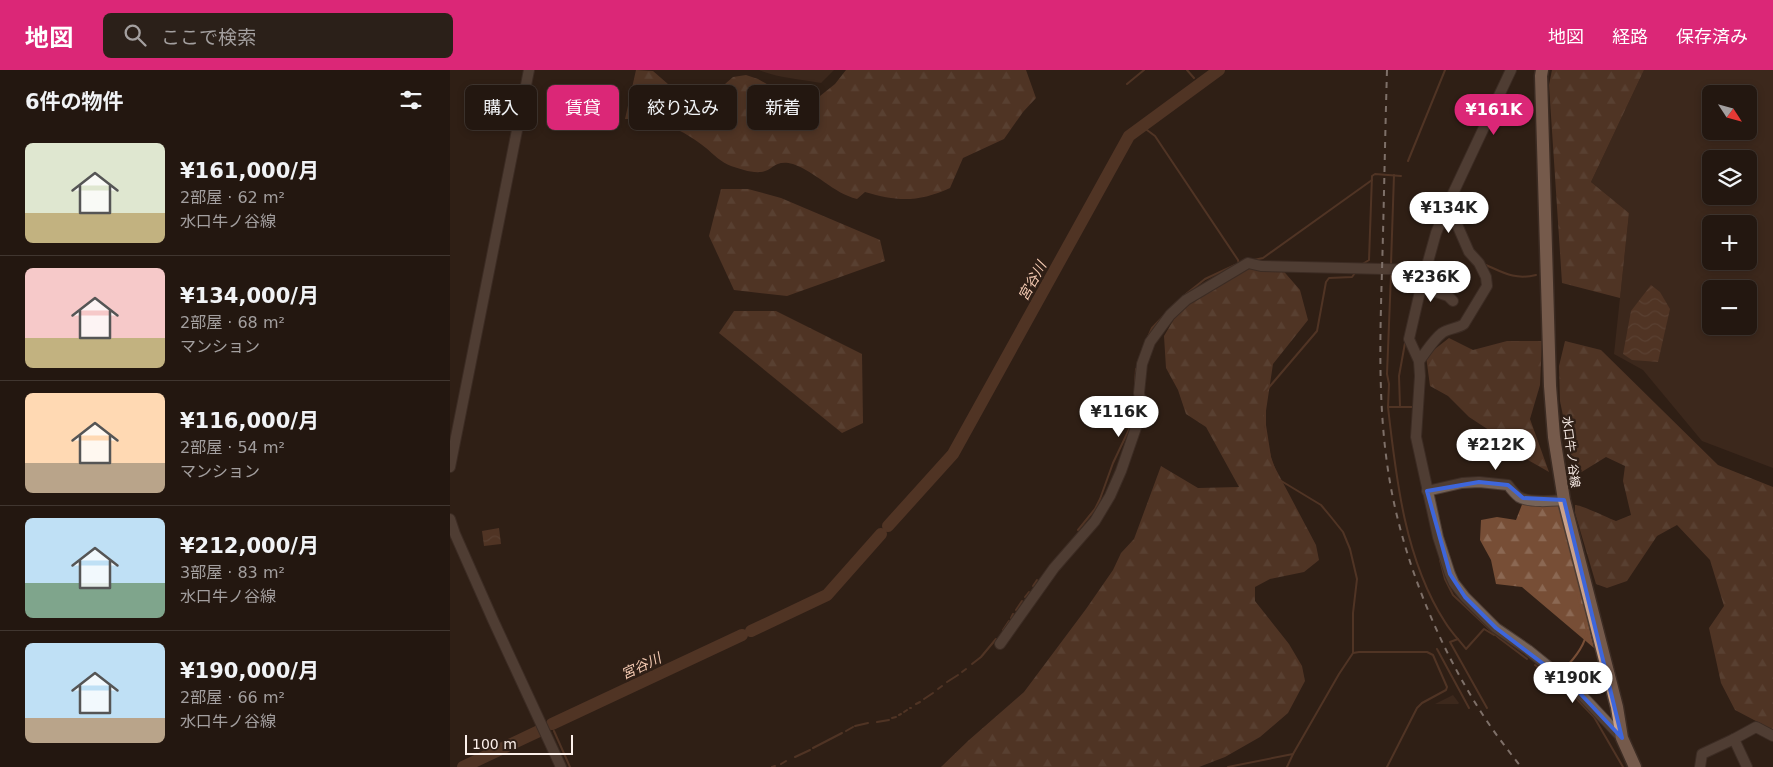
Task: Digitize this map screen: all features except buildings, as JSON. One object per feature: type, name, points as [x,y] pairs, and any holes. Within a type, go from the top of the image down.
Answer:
[{"type":"main road","name":"水口牛ノ谷線","points":[[1542,70],[1550,386],[1554,437],[1564,500],[1617,707],[1622,738],[1635,767]]},
{"type":"street","points":[[450,467],[529,70]]},
{"type":"street","points":[[1511,70],[1448,204],[1436,233],[1421,287],[1409,339],[1419,361],[1420,376],[1416,437],[1426,491],[1438,537],[1450,574],[1465,597],[1496,628],[1528,650],[1575,688],[1622,738]]},
{"type":"street","points":[[1419,361],[1442,333],[1450,329],[1459,329],[1464,324],[1487,286],[1486,277],[1479,263],[1469,252],[1448,204]]},
{"type":"street","points":[[1000,644],[1054,568],[1095,522],[1110,496],[1121,471],[1142,410],[1139,393],[1142,364],[1150,342],[1170,315],[1186,300],[1246,259],[1261,266],[1426,270]]},
{"type":"street","points":[[1421,287],[1448,296],[1453,301]]},
{"type":"street","points":[[1426,491],[1462,483],[1479,482],[1508,485],[1517,496],[1523,498],[1543,501],[1564,500]]},
{"type":"street","points":[[450,519],[493,620],[561,767]]},
{"type":"street","points":[[1700,767],[1702,754],[1756,727],[1773,736]]},
{"type":"street","points":[[1734,739],[1748,767]]},
{"type":"highlighted area","points":[[1479,482],[1508,485],[1523,498],[1564,500],[1622,738],[1575,688],[1496,628],[1465,597],[1450,574],[1427,491]]},
{"type":"shaded area","points":[[759,70],[834,70],[821,83],[781,77]]},
{"type":"shaded area","points":[[1644,70],[1773,70],[1773,468],[1702,441],[1643,370],[1614,354],[1629,213],[1591,182]]},
{"type":"shaded area","points":[[1453,695],[1458,704],[1435,704]]},
{"type":"green space","points":[[636,70],[653,71],[669,85],[633,85]]},
{"type":"green space","points":[[846,70],[1026,70],[1036,98],[1023,112],[1004,139],[963,158],[950,188],[918,198],[888,198],[865,192],[857,199],[840,192],[793,164],[778,164],[761,172],[753,172],[731,166],[724,163],[678,130],[737,130],[737,85],[724,85],[733,77],[746,75],[768,85],[747,85],[747,130],[819,130],[819,97],[835,84]]},
{"type":"green space","points":[[1552,70],[1644,70],[1591,182],[1629,213],[1620,298],[1562,283],[1549,85]]},
{"type":"green space","points":[[629,101],[629,119],[625,119]]},
{"type":"green space","points":[[721,189],[748,189],[781,198],[880,240],[885,261],[787,296],[734,290],[709,236]]},
{"type":"green space","points":[[1280,267],[1300,290],[1308,320],[1273,364],[1264,424],[1272,462],[1316,545],[1319,560],[1304,572],[1270,579],[1255,587],[1255,601],[1289,644],[1302,666],[1305,681],[1288,713],[1260,737],[1225,757],[1199,767],[941,767],[1024,692],[1086,609],[1113,570],[1121,553],[1134,539],[1161,466],[1198,488],[1239,487],[1206,427],[1186,414],[1178,390],[1166,368],[1164,336],[1180,309],[1248,268]]},
{"type":"green space","points":[[734,311],[776,311],[862,354],[863,423],[842,433],[719,333]]},
{"type":"green space","points":[[1449,338],[1473,350],[1507,341],[1542,341],[1540,385],[1530,419],[1549,472],[1512,451],[1495,434],[1469,417],[1448,396],[1430,386],[1426,356]]},
{"type":"green space","points":[[1565,341],[1601,350],[1718,465],[1773,487],[1773,730],[1735,710],[1721,683],[1709,628],[1724,606],[1710,560],[1677,525],[1657,536],[1627,581],[1607,588],[1596,584],[1575,513],[1575,505],[1616,521],[1631,515],[1623,481],[1625,466],[1606,457],[1580,473],[1573,465],[1560,401],[1559,366]]},
{"type":"green space","points":[[1523,502],[1560,502],[1594,648],[1522,587],[1496,584],[1491,560],[1480,540],[1481,520],[1497,517],[1516,520]]},
{"type":"water","points":[[1651,285],[1660,292],[1670,309],[1658,362],[1632,360],[1623,354],[1631,311]]},
{"type":"water","points":[[499,528],[501,544],[484,546],[482,531]]},
{"type":"waterway","points":[[1127,84],[1144,70]]},
{"type":"waterway","points":[[1187,70],[1194,78]]},
{"type":"waterway","name":"宮谷川","points":[[888,526],[953,454],[1129,136],[1219,70]]},
{"type":"waterway","points":[[1408,161],[1445,70]]},
{"type":"waterway","points":[[1143,127],[1155,136],[1239,264]]},
{"type":"waterway","points":[[1361,265],[1369,260],[1372,176],[1375,174],[1401,176]]},
{"type":"waterway","points":[[1391,264],[1394,175]]},
{"type":"waterway","points":[[1254,260],[1263,258],[1372,180]]},
{"type":"waterway","points":[[1186,294],[1205,279],[1235,265]]},
{"type":"waterway","points":[[1486,265],[1516,276],[1536,275]]},
{"type":"waterway","points":[[1287,767],[1339,674],[1353,653],[1353,613],[1357,579],[1350,549],[1343,532],[1321,505],[1278,479],[1270,457],[1265,425],[1265,392],[1317,331],[1326,282],[1329,278],[1352,277],[1355,273]]},
{"type":"waterway","points":[[1391,274],[1387,374],[1389,384],[1388,407],[1413,407]]},
{"type":"waterway","points":[[1391,275],[1411,275]]},
{"type":"waterway","points":[[1148,337],[1152,328],[1177,302]]},
{"type":"waterway","points":[[1400,407],[1399,376],[1405,343]]},
{"type":"waterway","points":[[1135,384],[1136,369]]},
{"type":"waterway","points":[[1078,530],[1095,509],[1100,499],[1113,463],[1133,421],[1135,399]]},
{"type":"waterway","points":[[1388,407],[1404,518],[1420,572],[1431,598],[1447,626],[1466,649],[1484,629],[1494,635]]},
{"type":"waterway","name":"宮谷川","points":[[751,631],[827,595],[881,534]]},
{"type":"waterway","points":[[1440,560],[1445,579],[1453,595],[1499,638],[1527,659]]},
{"type":"waterway","points":[[1033,586],[1037,580]]},
{"type":"waterway","points":[[1025,597],[1029,592]]},
{"type":"waterway","points":[[1560,670],[1564,669],[1576,656],[1586,636],[1587,631],[1578,595]]},
{"type":"waterway","points":[[1016,610],[1022,601]]},
{"type":"waterway","points":[[1011,618],[1013,614]]},
{"type":"waterway","points":[[1003,630],[1009,621]]},
{"type":"waterway","name":"宮谷川","points":[[552,724],[742,635]]},
{"type":"waterway","points":[[972,664],[981,657],[996,639]]},
{"type":"waterway","points":[[1458,639],[1450,642],[1487,708]]},
{"type":"waterway","points":[[1437,649],[1469,708]]},
{"type":"waterway","points":[[1353,653],[1427,652],[1433,655],[1447,687],[1446,690],[1422,703],[1417,708],[1387,767]]},
{"type":"waterway","points":[[1535,665],[1571,693],[1594,717],[1623,767]]},
{"type":"waterway","points":[[962,672],[966,669]]},
{"type":"waterway","points":[[947,682],[958,675]]},
{"type":"waterway","points":[[938,689],[942,686]]},
{"type":"waterway","points":[[924,699],[933,693]]},
{"type":"waterway","points":[[916,704],[920,702]]},
{"type":"waterway","points":[[892,718],[896,717]]},
{"type":"waterway","points":[[877,722],[889,720]]},
{"type":"waterway","points":[[855,726],[868,723]]},
{"type":"waterway","points":[[846,731],[853,727]]},
{"type":"waterway","name":"宮谷川","points":[[463,767],[539,731]]},
{"type":"waterway","points":[[554,731],[570,767]]},
{"type":"waterway","points":[[813,748],[842,733]]},
{"type":"waterway","points":[[795,757],[810,750]]},
{"type":"waterway","points":[[1228,767],[1293,754]]},
{"type":"waterway","points":[[781,764],[786,761]]},
{"type":"railway","points":[[1387,70],[1380,370],[1388,470],[1401,533],[1422,596],[1435,626],[1449,656],[1481,712],[1521,767]]}]
